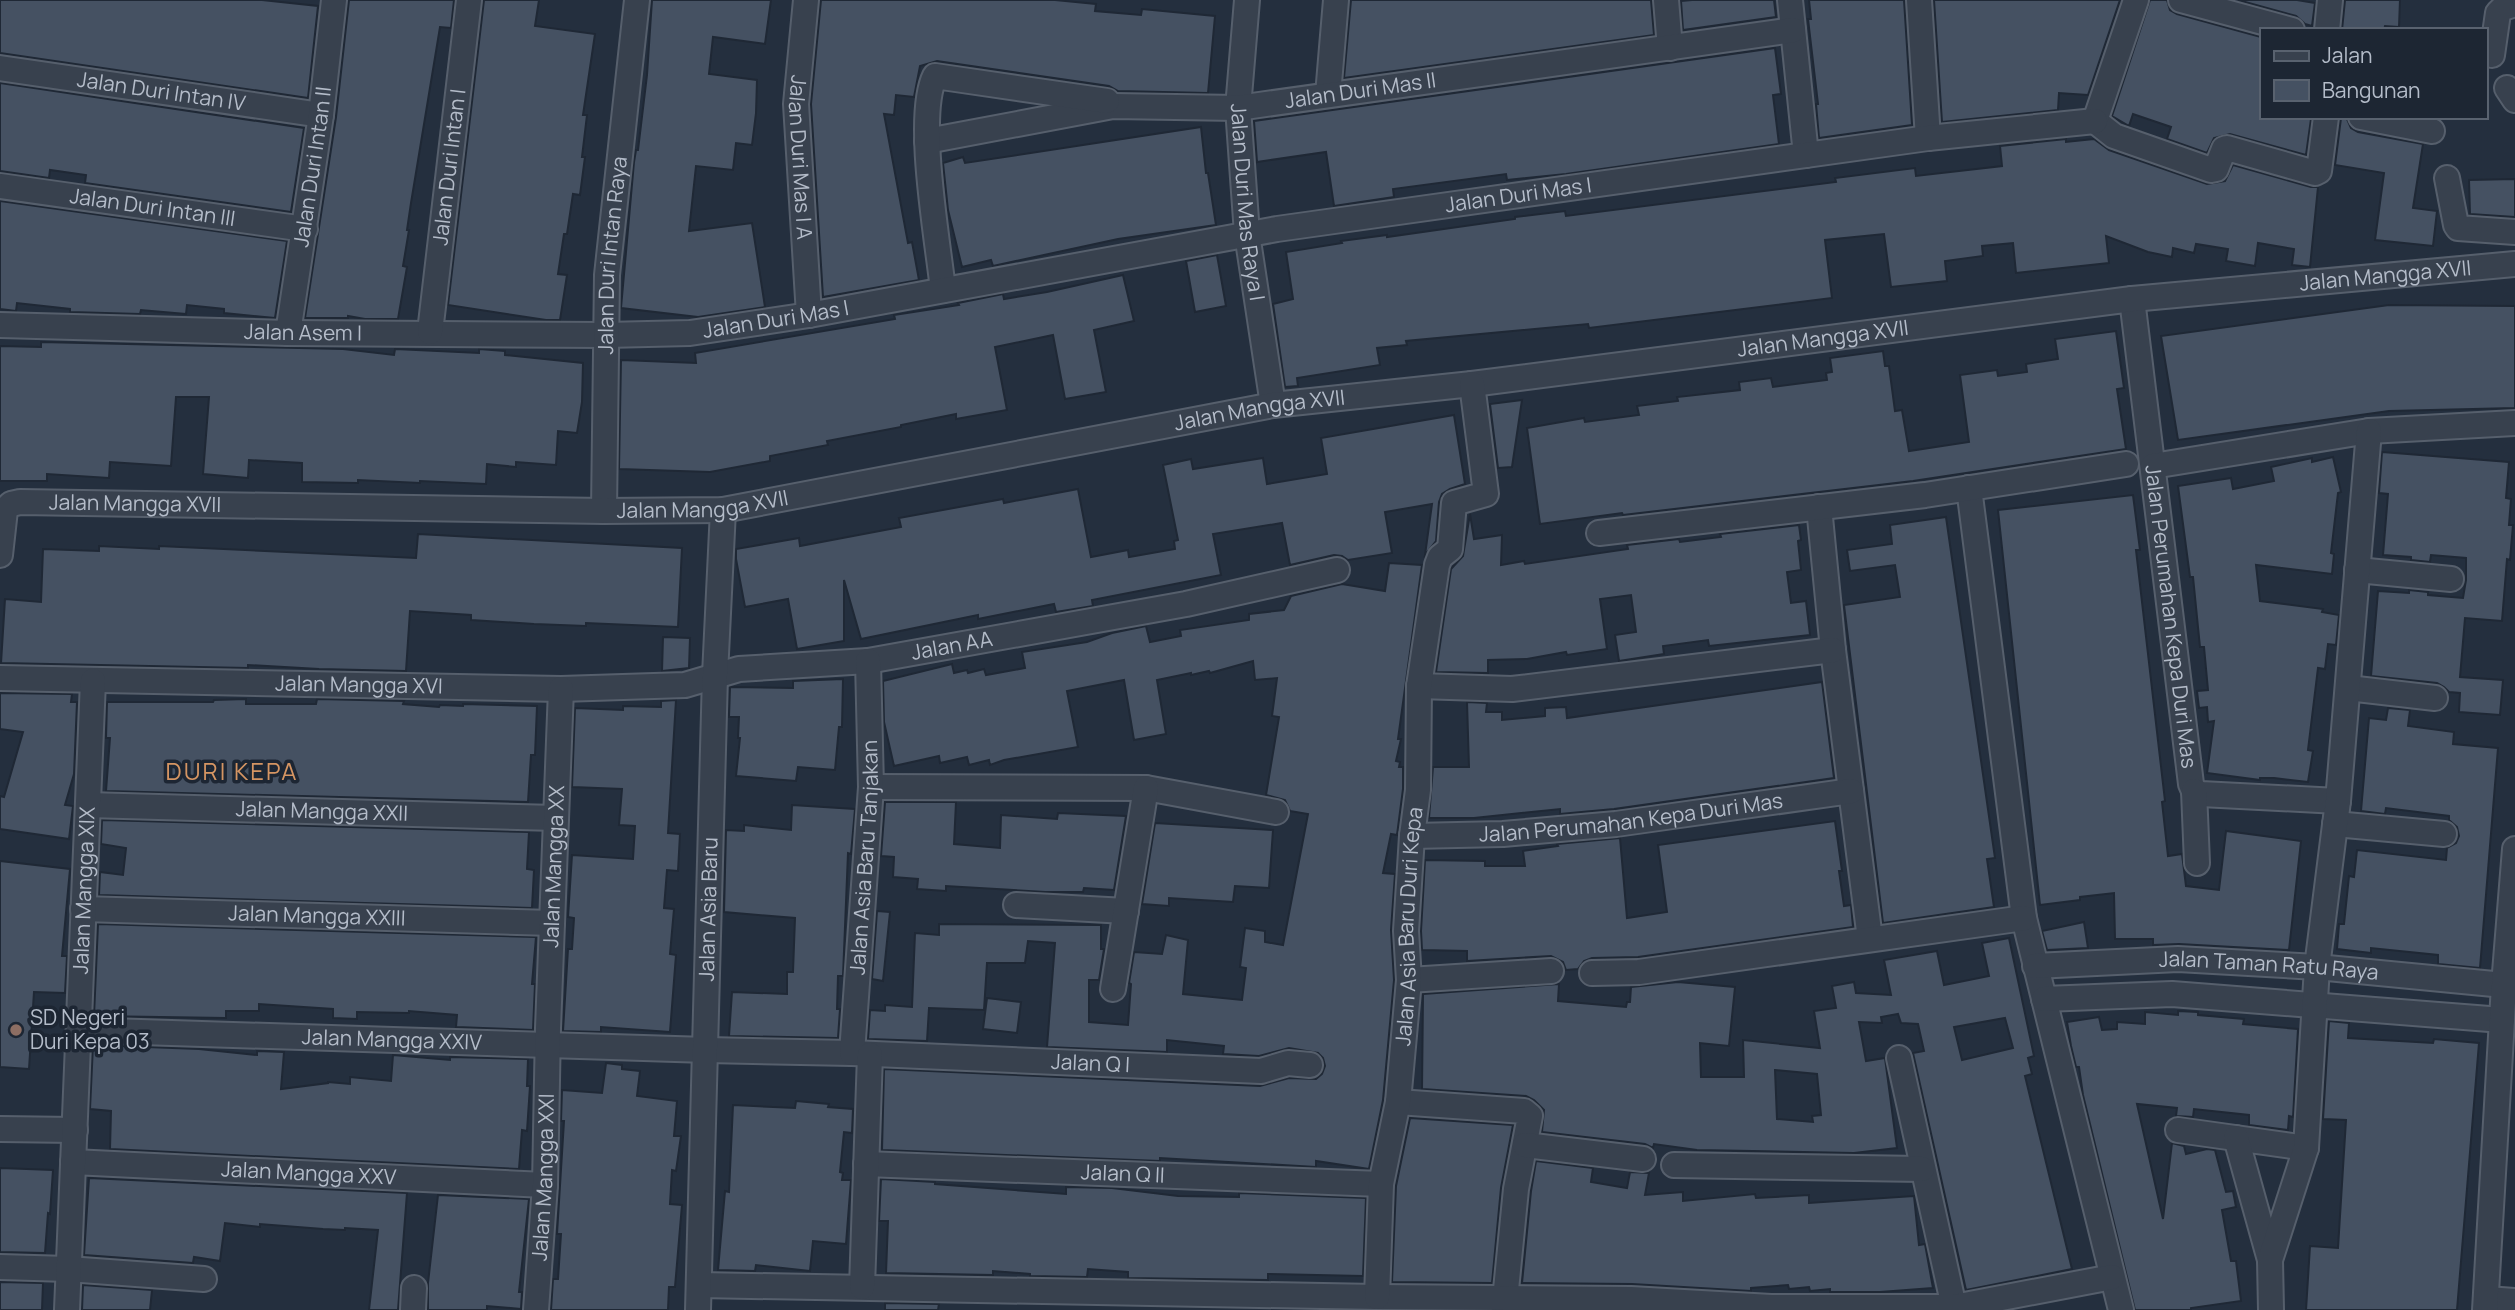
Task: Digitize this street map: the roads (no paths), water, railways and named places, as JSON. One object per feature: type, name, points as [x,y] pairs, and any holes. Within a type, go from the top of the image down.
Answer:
[{"type":"street","name":"Jalan Duri Intan II","points":[[288,333],[321,115],[334,0]]},
{"type":"street","name":"Jalan Duri Intan I","points":[[430,332],[469,0]]},
{"type":"street","name":"Jalan Duri Intan Raya","points":[[604,511],[607,275],[637,0]]},
{"type":"street","name":"Jalan Duri Mas I A","points":[[806,0],[796,104],[809,315]]},
{"type":"street","name":"Jalan Duri Mas Raya I","points":[[1247,0],[1238,108],[1247,234],[1273,405]]},
{"type":"street","points":[[1328,95],[1336,0]]},
{"type":"street","points":[[1666,0],[1670,48]]},
{"type":"street","points":[[1790,0],[1805,155]]},
{"type":"street","points":[[1919,0],[1928,138]]},
{"type":"street","points":[[2137,0],[2095,121],[2114,136],[2211,170],[2216,169],[2224,149],[2227,148],[2317,173],[2326,119]]},
{"type":"street","points":[[2181,0],[2285,28]]},
{"type":"street","points":[[2326,28],[2330,0]]},
{"type":"street","points":[[2492,55],[2498,13],[2515,4]]},
{"type":"street","name":"Jalan Duri Mas II","points":[[927,141],[1113,106],[1238,108],[1793,30]]},
{"type":"street","name":"Jalan Duri Intan IV","points":[[0,68],[321,115]]},
{"type":"street","points":[[943,290],[927,141],[928,108],[933,80],[939,75],[1102,100],[1113,106]]},
{"type":"street","points":[[2371,119],[2432,131]]},
{"type":"street","name":"Jalan Duri Mas I","points":[[606,335],[690,333],[809,315],[1247,234],[1928,138],[2095,121]]},
{"type":"street","points":[[2447,178],[2458,228],[2515,232]]},
{"type":"street","name":"Jalan Duri Intan III","points":[[0,186],[305,229]]},
{"type":"street","name":"Jalan Mangga XVII","points":[[0,555],[7,506],[20,502],[604,511],[723,510],[1273,405],[1472,384],[2132,299],[2515,264]]},
{"type":"street","name":"Jalan Perumahan Kepa Duri Mas","points":[[2132,299],[2189,770],[2194,791],[2336,812],[2444,834]]},
{"type":"street","name":"Jalan Asem I","points":[[0,325],[288,333],[606,335]]},
{"type":"street","name":"Jalan Asia Baru Duri Kepa","points":[[1380,1304],[1381,1184],[1398,1102],[1409,980],[1406,931],[1418,790],[1419,686],[1440,557],[1450,549],[1454,503],[1486,494],[1472,384]]},
{"type":"street","points":[[2153,466],[2369,431],[2515,423]]},
{"type":"street","points":[[2270,1260],[2306,1149],[2317,967],[2336,812],[2369,431]]},
{"type":"street","name":"Jalan Perumahan Kepa Duri Mas","points":[[1599,533],[1819,508],[2126,464]]},
{"type":"street","points":[[1969,488],[2024,918],[2121,1310]]},
{"type":"street","points":[[1819,508],[1833,650],[1870,939]]},
{"type":"street","name":"Jalan Asia Baru","points":[[698,1310],[723,510]]},
{"type":"street","name":"Jalan AA","points":[[716,675],[739,669],[868,661],[1186,604],[1337,570]]},
{"type":"street","points":[[2357,570],[2451,579]]},
{"type":"street","points":[[1419,686],[1512,688],[1833,650]]},
{"type":"street","name":"Jalan Asia Baru Tanjakan","points":[[862,1287],[866,1164],[861,1054],[871,787],[868,661]]},
{"type":"street","name":"Jalan Mangga XVI","points":[[0,678],[561,689],[685,685],[716,675]]},
{"type":"street","name":"Jalan Mangga XIX","points":[[66,1310],[93,681]]},
{"type":"street","points":[[2348,688],[2435,698]]},
{"type":"street","name":"Jalan Mangga XX","points":[[548,1045],[561,689]]},
{"type":"street","points":[[871,787],[1146,788],[1276,812]]},
{"type":"street","points":[[1113,989],[1146,788]]},
{"type":"street","name":"Jalan Perumahan Kepa Duri Mas","points":[[1412,836],[1503,834],[1616,824],[1851,791]]},
{"type":"street","points":[[2194,791],[2197,863]]},
{"type":"street","name":"Jalan Mangga XXII","points":[[88,805],[556,818]]},
{"type":"street","points":[[2498,1302],[2502,1020],[2513,914],[2515,849]]},
{"type":"street","points":[[1016,905],[1126,912]]},
{"type":"street","name":"Jalan Mangga XXIII","points":[[83,909],[552,923]]},
{"type":"street","points":[[1592,973],[1639,972],[2024,918]]},
{"type":"street","name":"Jalan Taman Ratu Raya","points":[[2035,966],[2178,959],[2317,967],[2504,985]]},
{"type":"street","points":[[1409,980],[1551,971]]},
{"type":"street","name":"Jalan Taman Ratu Raya","points":[[2044,999],[2172,994],[2316,1003],[2502,1020]]},
{"type":"street","name":"Jalan Mangga XXIV","points":[[79,1031],[707,1050]]},
{"type":"street","name":"Jalan Mangga XXI","points":[[537,1310],[545,1185],[548,1045]]},
{"type":"street","points":[[707,1050],[861,1054]]},
{"type":"street","name":"Jalan Q I","points":[[861,1054],[1261,1071],[1288,1063],[1310,1065]]},
{"type":"street","points":[[1899,1058],[1954,1307]]},
{"type":"street","points":[[1398,1102],[1529,1113],[1531,1118],[1516,1189],[1504,1304]]},
{"type":"street","points":[[0,1129],[75,1130]]},
{"type":"street","points":[[2178,1130],[2306,1149]]},
{"type":"street","points":[[2236,1138],[2270,1260],[2271,1310]]},
{"type":"street","points":[[1524,1145],[1643,1159]]},
{"type":"street","name":"Jalan Mangga XXV","points":[[73,1162],[545,1185]]},
{"type":"street","name":"Jalan Q II","points":[[866,1164],[1381,1184]]},
{"type":"street","points":[[1674,1165],[1922,1169]]},
{"type":"street","points":[[0,1267],[204,1279]]},
{"type":"street","points":[[699,1285],[862,1287],[1380,1304],[1504,1304],[1631,1299],[1771,1308],[1954,1307],[2112,1277]]},
{"type":"place","name":"SD Negeri Duri Kepa 03","points":[[16,1030]]},
{"type":"district","name":"DURI KEPA","points":[[232,772]]}]
